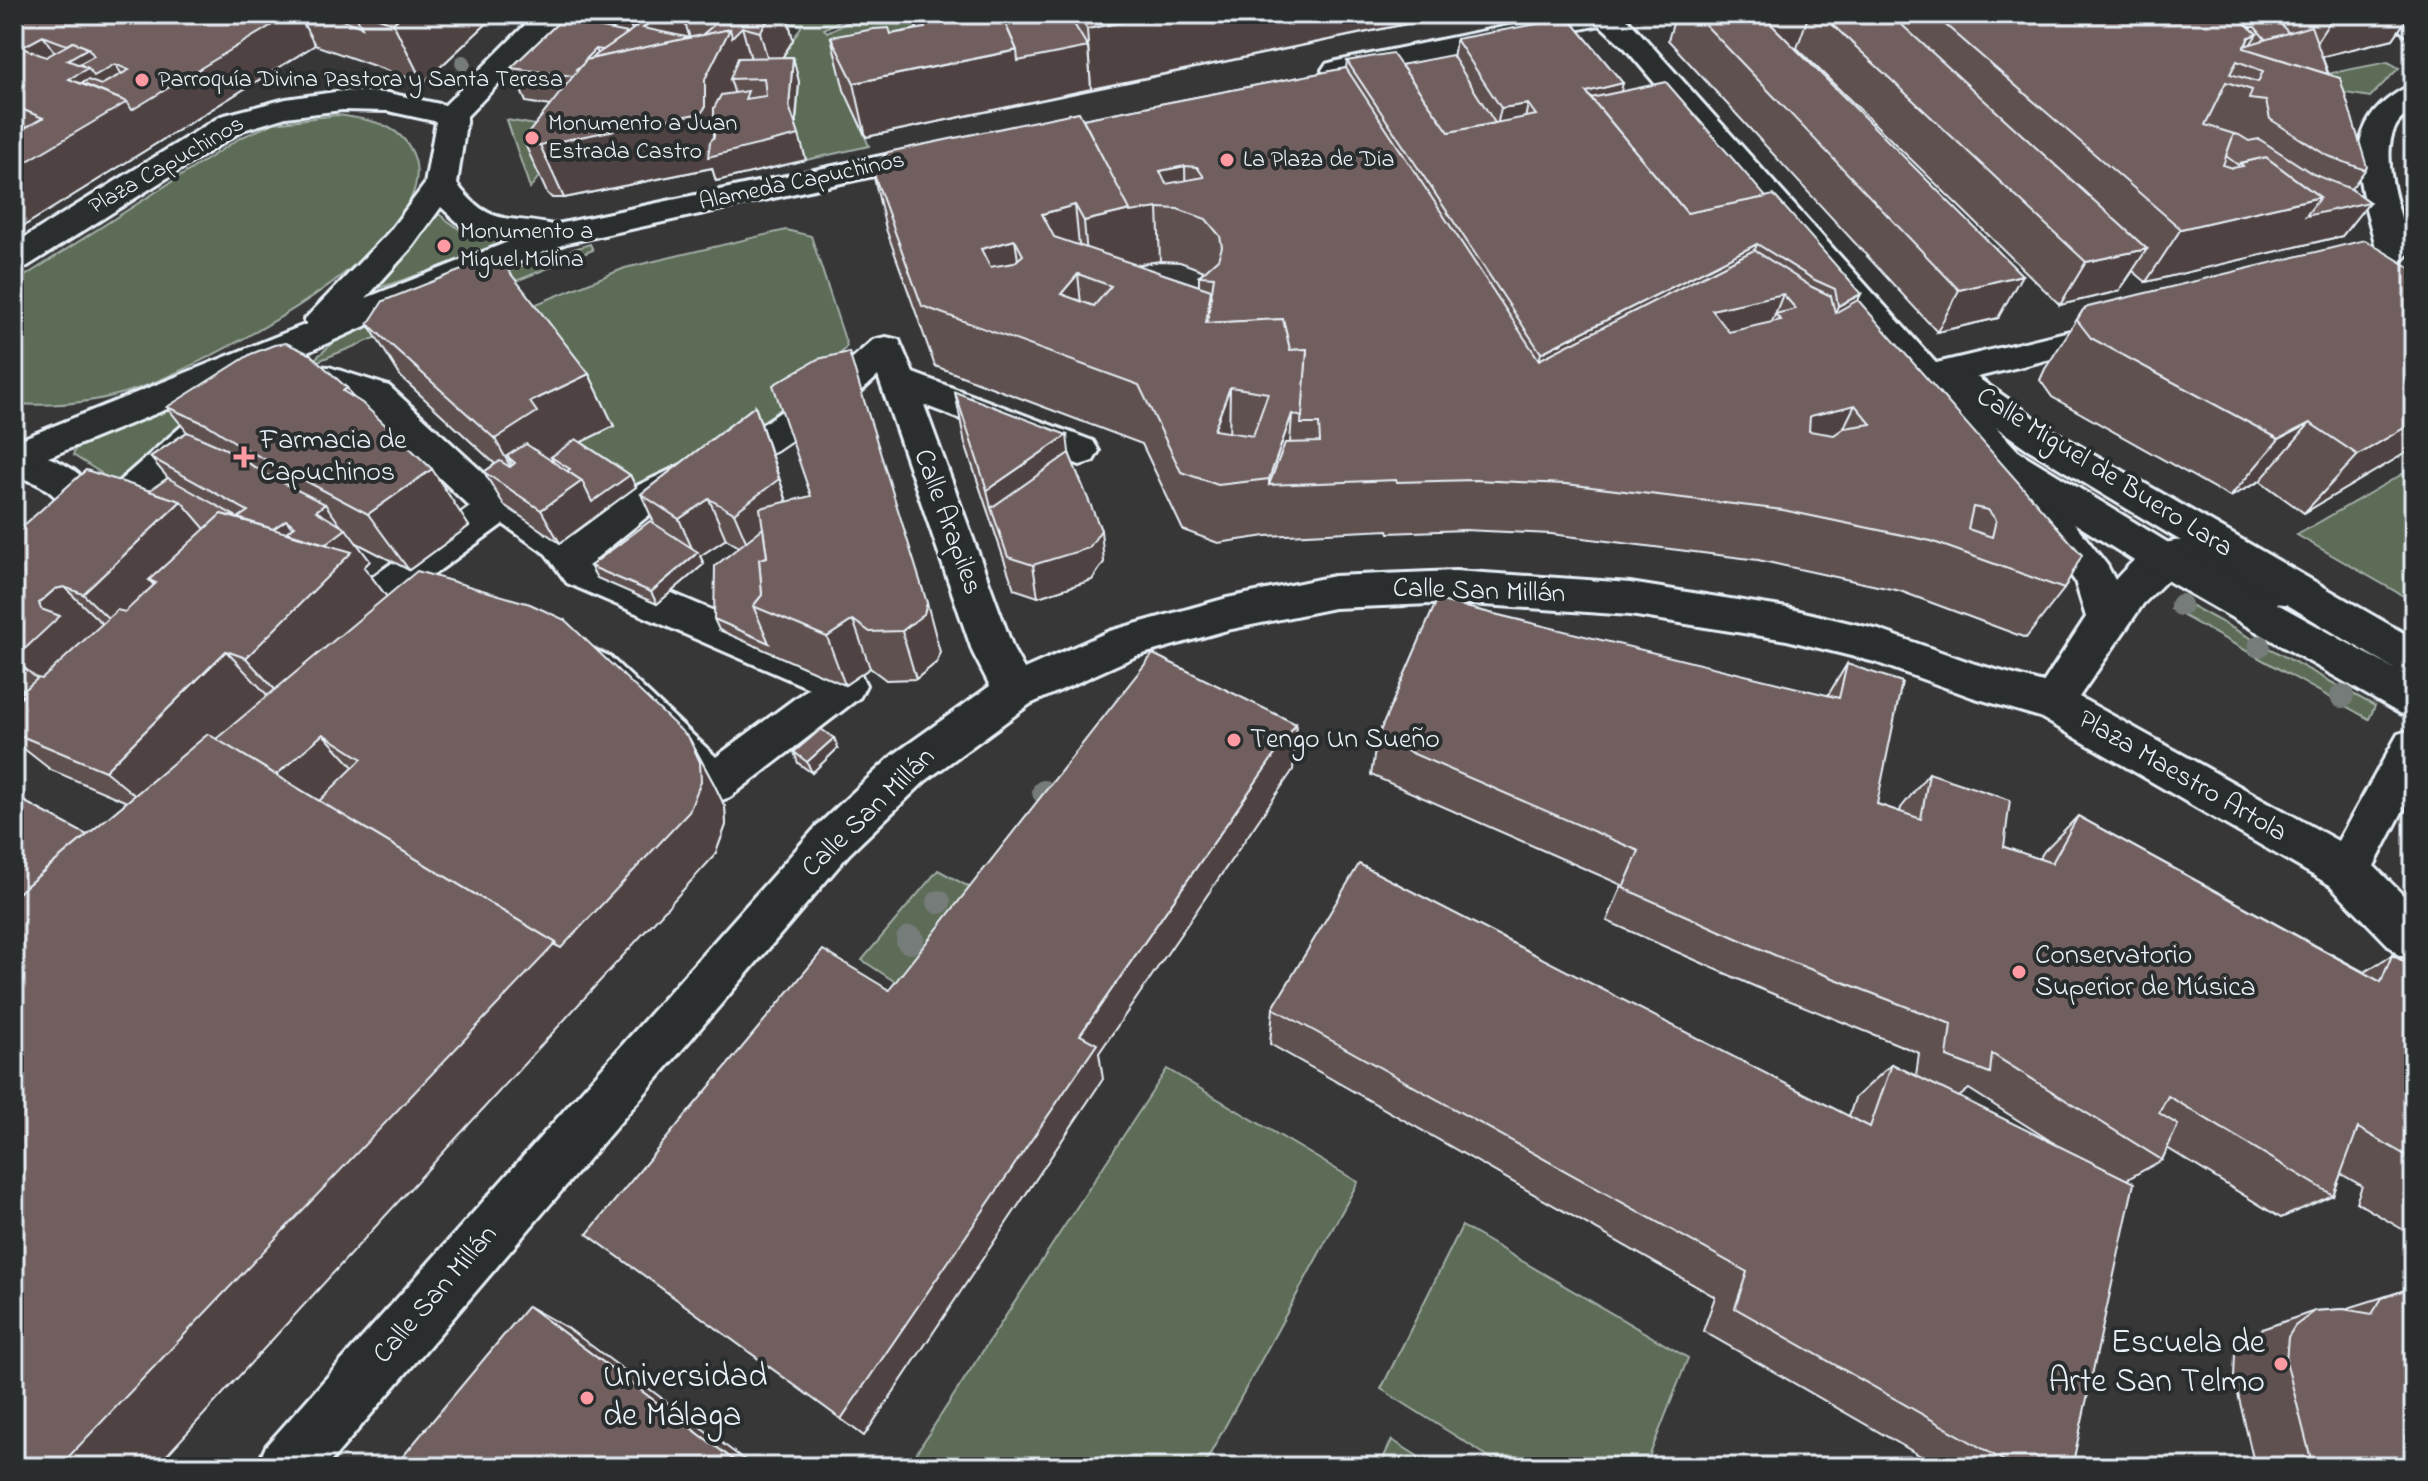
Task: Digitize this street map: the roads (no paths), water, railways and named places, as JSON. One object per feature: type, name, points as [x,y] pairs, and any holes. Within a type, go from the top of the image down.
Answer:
[{"type":"street","points":[[14,599],[349,296],[401,239],[441,185],[452,116],[481,82],[552,14]]},
{"type":"street","points":[[1315,75],[1608,14]]},
{"type":"street","name":"Calle Miguel de Buero Lara","points":[[1608,14],[1887,333],[2005,461],[2093,576],[2107,617]]},
{"type":"street","points":[[2399,14],[2414,28]]},
{"type":"street","points":[[2297,286],[2366,270],[2394,250],[2375,180],[2376,141],[2383,119],[2414,94]]},
{"type":"street","name":"Plaza Capuchinos","points":[[14,259],[232,123],[264,112],[334,101],[379,101],[452,116]]},
{"type":"street","name":"Alameda Capuchinos","points":[[558,234],[957,149]]},
{"type":"street","points":[[441,185],[453,202],[476,222],[503,232],[558,234]]},
{"type":"street","points":[[14,460],[297,343],[415,290],[558,234]]},
{"type":"street","points":[[1945,373],[2143,325]]},
{"type":"street","name":"Calle Miguel de Buero Lara","points":[[1887,333],[2039,439],[2325,608]]},
{"type":"street","points":[[570,557],[640,501],[772,436],[842,388],[892,365],[1080,451]]},
{"type":"street","name":"Calle Arapiles","points":[[892,365],[994,653],[1015,692]]},
{"type":"street","points":[[261,375],[329,379],[376,395],[489,501]]},
{"type":"street","points":[[14,460],[54,473],[75,488],[96,525]]},
{"type":"street","name":"Calle Miguel de Buero Lara","points":[[2005,461],[2161,558]]},
{"type":"street","points":[[504,505],[560,543],[570,557],[581,572],[845,685],[714,784],[594,668],[560,652],[374,597],[459,533],[504,505]]},
{"type":"street","points":[[2161,558],[2176,554],[2237,572],[2325,608],[2414,660]]},
{"type":"street","points":[[2161,558],[2414,701]]},
{"type":"street","name":"Plaza Maestro Artola","points":[[2161,558],[2107,617],[2053,703],[2347,870],[2414,939]]},
{"type":"street","name":"Calle San Millán","points":[[287,1467],[833,840],[909,768],[1015,692],[1125,643],[1227,614],[1334,592],[1455,587],[1630,599],[1787,624],[1879,647],[1972,680],[2053,703]]},
{"type":"street","points":[[2347,870],[2414,747]]},
{"type":"place","name":"Parroquía Divina Pastora y Santa Teresa","points":[[142,80]]},
{"type":"place","name":"Monumento a Juan Estrada Castro","points":[[532,138]]},
{"type":"place","name":"La Plaza de Dia","points":[[1227,160]]},
{"type":"place","name":"Monumento a Miguel Molina","points":[[444,246]]},
{"type":"place","name":"Farmacia de Capuchinos","points":[[244,457]]},
{"type":"place","name":"Tengo Un Sueño","points":[[1234,740]]},
{"type":"place","name":"Conservatorio Superior de Música","points":[[2019,972]]},
{"type":"place","name":"Escuela de Arte San Telmo","points":[[2281,1364]]},
{"type":"place","name":"Universidad de Málaga","points":[[587,1398]]}]
